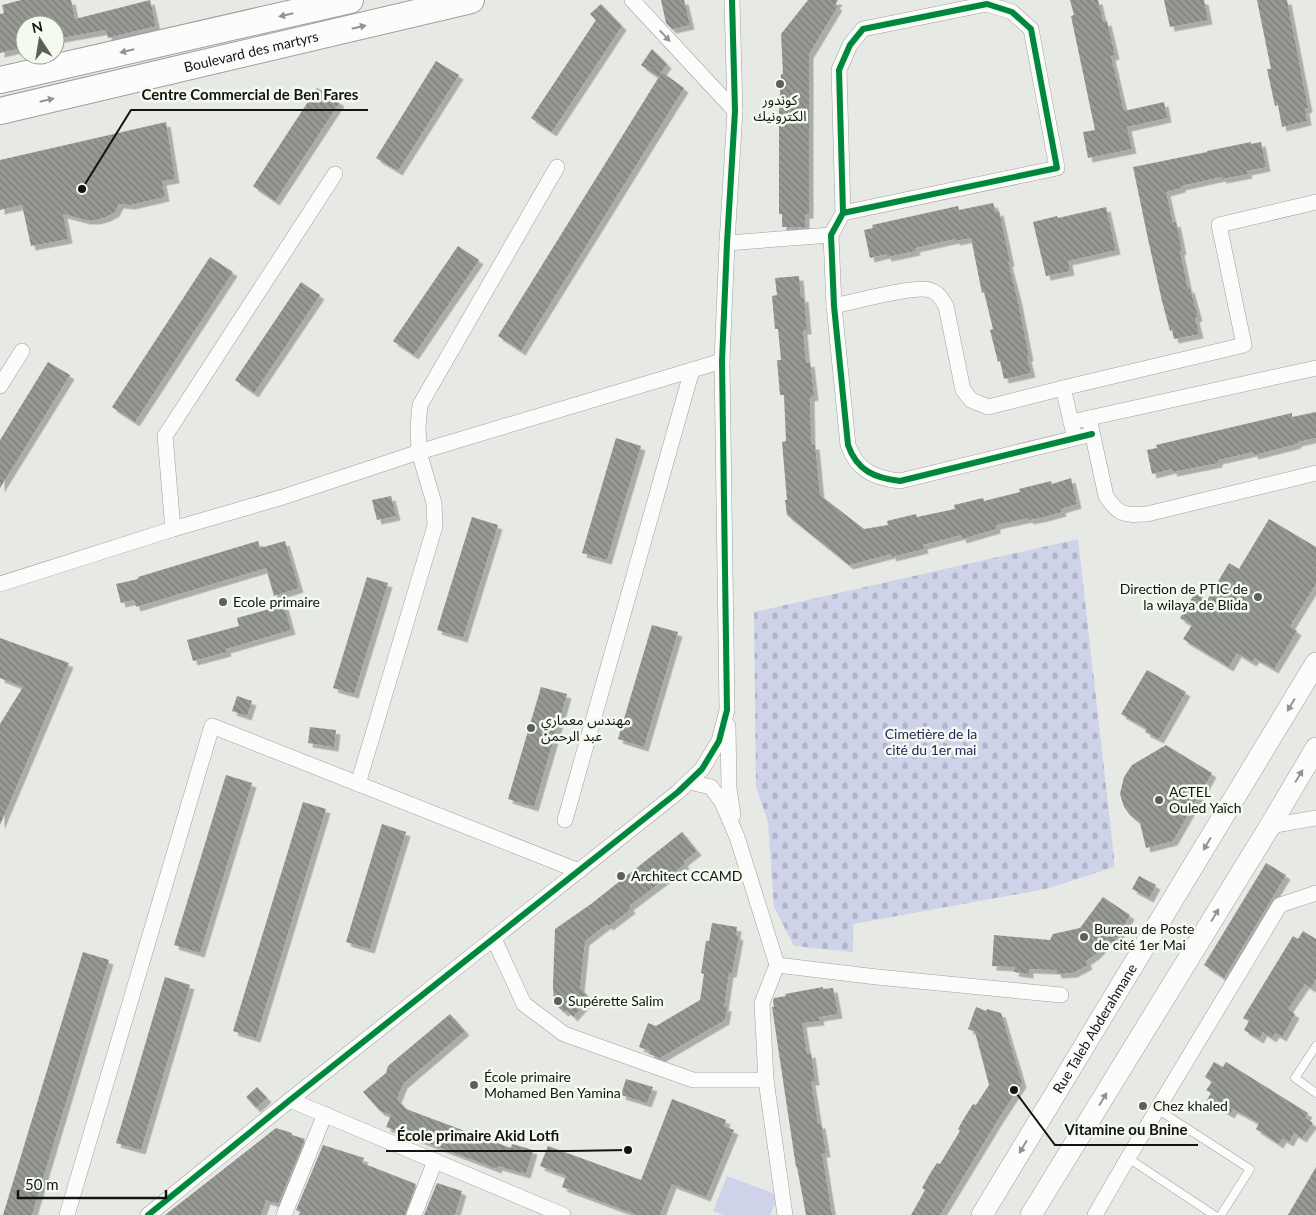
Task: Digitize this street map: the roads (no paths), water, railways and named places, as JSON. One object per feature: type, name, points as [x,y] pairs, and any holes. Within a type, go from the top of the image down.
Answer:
[{"type":"highway","name":"Boulevard des martyrs","points":[[0,80],[324,3],[350,0]]},
{"type":"highway","name":"Boulevard des martyrs","points":[[0,111],[471,0]]},
{"type":"main road","name":"Rue Taleb Abderahmane","points":[[982,1215],[1316,663]]},
{"type":"main road","points":[[1031,1215],[1316,748]]},
{"type":"street","points":[[632,0],[735,111]]},
{"type":"street","points":[[732,0],[735,111],[722,361],[729,788],[736,838]]},
{"type":"street","points":[[324,3],[333,33]]},
{"type":"street","points":[[843,213],[1057,168],[1031,29],[1012,12],[987,4],[863,30],[850,45],[839,70],[843,213],[831,235],[834,306],[848,445],[860,466],[883,479],[900,481],[1092,434]]},
{"type":"street","points":[[358,784],[435,526],[434,503],[419,452],[418,427],[420,405],[557,167]]},
{"type":"street","points":[[173,529],[165,436],[335,174]]},
{"type":"street","points":[[834,306],[913,289],[928,289],[940,295],[946,306],[963,390],[971,400],[988,408],[1244,345],[1219,225],[1316,202]]},
{"type":"street","points":[[727,243],[831,235]]},
{"type":"street","points":[[0,386],[22,351]]},
{"type":"street","points":[[0,584],[419,452],[722,361]]},
{"type":"street","points":[[1071,422],[1316,368]]},
{"type":"street","points":[[565,820],[692,370]]},
{"type":"street","points":[[1063,388],[1075,439]]},
{"type":"street","points":[[1089,418],[1106,496],[1113,507],[1121,512],[1147,514],[1316,473]]},
{"type":"street","points":[[148,1215],[678,792],[702,769],[719,741],[728,710]]},
{"type":"street","points":[[67,1215],[212,726],[579,871]]},
{"type":"street","points":[[688,782],[711,787],[722,802],[736,838],[777,965],[762,1003],[766,1080],[784,1215]]},
{"type":"street","points":[[1270,826],[1316,818]]},
{"type":"street","points":[[1095,1215],[1280,905],[1316,893]]},
{"type":"street","points":[[494,939],[524,1004],[564,1034],[693,1080],[766,1080]]},
{"type":"street","points":[[777,965],[1061,995]]},
{"type":"street","points":[[290,1100],[435,1161],[532,1209],[563,1215]]},
{"type":"street","points":[[284,1215],[325,1114]]},
{"type":"street","points":[[414,1215],[435,1161]]},
{"type":"lane","points":[[1316,1046],[1295,1078],[1316,1093]]},
{"type":"lane","points":[[1157,1109],[1250,1169],[1221,1215]]},
{"type":"lane","points":[[1128,1158],[1214,1215]]},
{"type":"place","name":"كوندور الكترونيك","points":[[780,84]]},
{"type":"place","name":"Centre Commercial de Ben Fares","points":[[82,189]]},
{"type":"place","name":"Direction de PTIC de la wilaya de Blida","points":[[1258,597]]},
{"type":"place","name":"Ecole primaire","points":[[223,602]]},
{"type":"place","name":"مهندس معماري عبد الرحمن","points":[[531,728]]},
{"type":"place","name":"ACTEL Ouled Yaïch","points":[[1159,800]]},
{"type":"place","name":"Architect CCAMD","points":[[621,876]]},
{"type":"place","name":"Bureau de Poste de cité 1er Mai","points":[[1084,937]]},
{"type":"place","name":"Supérette Salim","points":[[558,1001]]},
{"type":"place","name":"École primaire Mohamed Ben Yamina","points":[[474,1085]]},
{"type":"place","name":"Vitamine ou Bnine","points":[[1014,1090]]},
{"type":"place","name":"Chez khaled","points":[[1143,1106]]},
{"type":"place","name":"École primaire Akid Lotfi","points":[[628,1150]]},
{"type":"park label","name":"Cimetière de la cité du 1er mai","points":[[931,742]]}]
